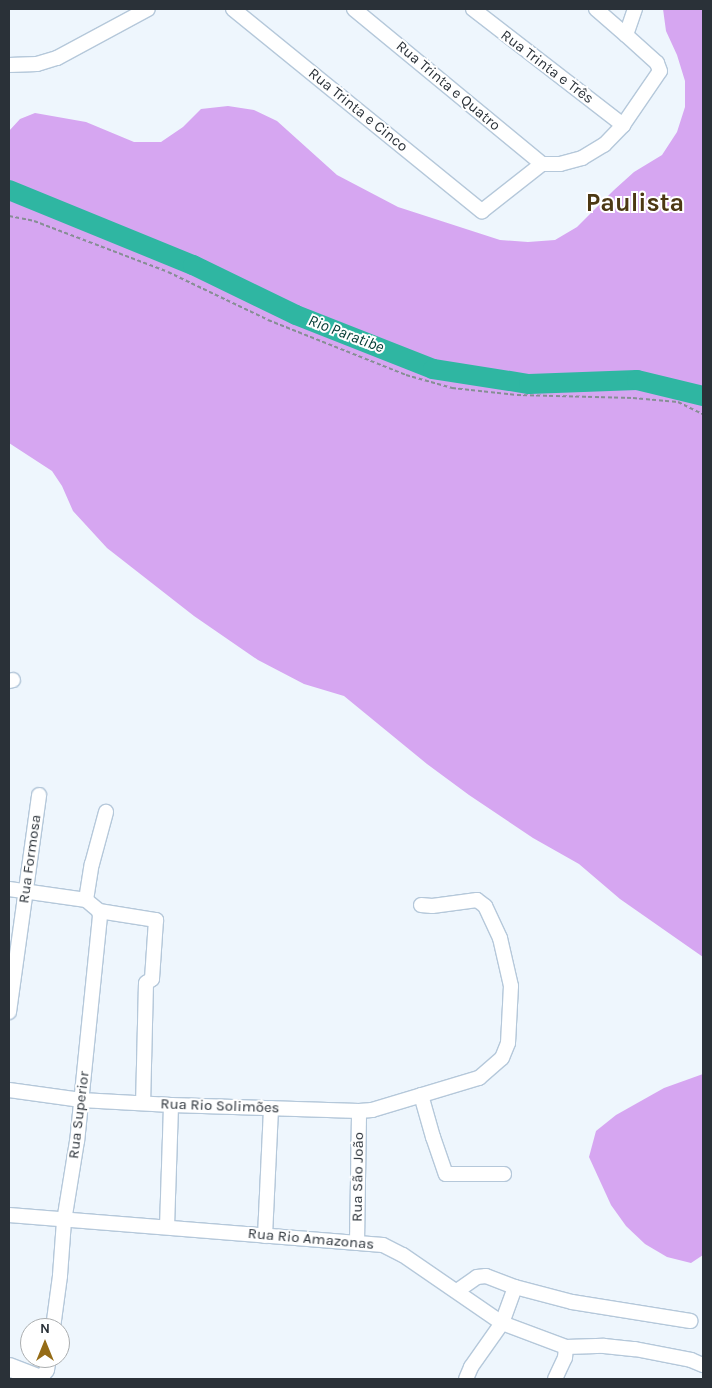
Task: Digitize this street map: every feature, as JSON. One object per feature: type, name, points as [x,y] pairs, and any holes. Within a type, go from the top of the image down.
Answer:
[{"type":"main road","points":[[9,1367],[40,1379]]},
{"type":"street","points":[[9,65],[37,64],[57,58],[148,9]]},
{"type":"street","name":"Rua Trinta e Cinco","points":[[233,9],[482,211],[542,164]]},
{"type":"street","name":"Rua Trinta e Quatro","points":[[354,9],[542,164]]},
{"type":"street","name":"Rua Trinta e Três","points":[[472,9],[623,124]]},
{"type":"street","points":[[542,164],[560,164],[582,158],[604,145],[623,124],[660,71],[657,64],[626,34],[596,9]]},
{"type":"street","points":[[626,34],[635,9]]},
{"type":"street","name":"Rua Formosa","points":[[9,1012],[38,795]]},
{"type":"street","name":"Rua Superior","points":[[54,1318],[64,1221],[101,922],[93,905],[92,864],[106,812]]},
{"type":"street","points":[[9,889],[93,905],[156,920],[152,979],[146,983],[143,1103]]},
{"type":"street","name":"Rua Rio Solimões","points":[[9,1090],[80,1100],[359,1111],[372,1110],[479,1078],[502,1058],[509,1035],[511,986],[500,938],[483,903],[472,900],[432,906],[421,905]]},
{"type":"street","points":[[425,1094],[433,1137],[446,1174],[504,1174]]},
{"type":"street","points":[[167,1227],[171,1105]]},
{"type":"street","points":[[265,1236],[271,1108]]},
{"type":"street","name":"Rua São João","points":[[357,1243],[359,1111]]},
{"type":"street","name":"Rua Rio Amazonas","points":[[9,1215],[64,1221],[167,1227],[376,1244],[389,1248],[457,1291],[502,1323],[566,1347],[604,1346],[635,1349],[691,1360],[703,1365]]},
{"type":"street","points":[[457,1291],[478,1277],[486,1276],[515,1287],[572,1302],[690,1321]]},
{"type":"street","points":[[466,1379],[471,1367],[502,1323],[515,1287]]},
{"type":"street","points":[[555,1379],[565,1358],[566,1347]]},
{"type":"street","points":[[40,1379],[47,1368]]},
{"type":"path","points":[[9,216],[34,221],[168,272],[268,320],[415,378],[452,388],[517,395],[633,398],[678,402],[703,414]]},
{"type":"shaded area","points":[[663,9],[703,9],[703,957],[620,899],[579,864],[533,838],[469,795],[427,764],[344,696],[304,684],[258,660],[194,616],[107,548],[73,511],[62,486],[52,471],[9,443],[9,131],[20,119],[35,113],[86,122],[134,142],[161,142],[183,127],[201,109],[228,106],[254,110],[277,121],[337,175],[398,207],[500,240],[528,242],[555,240],[577,227],[634,172],[662,155],[677,132],[685,107],[685,81],[677,55],[666,31]]},
{"type":"shaded area","points":[[703,1074],[703,1255],[691,1263],[667,1257],[645,1244],[626,1226],[611,1205],[589,1157],[596,1131],[616,1115],[664,1088]]},
{"type":"waterway","name":"Rio Paratibe","points":[[9,190],[193,265],[296,315],[433,369],[529,384],[637,380],[703,396]]},
{"type":"district","name":"Paulista","points":[[635,203]]}]
